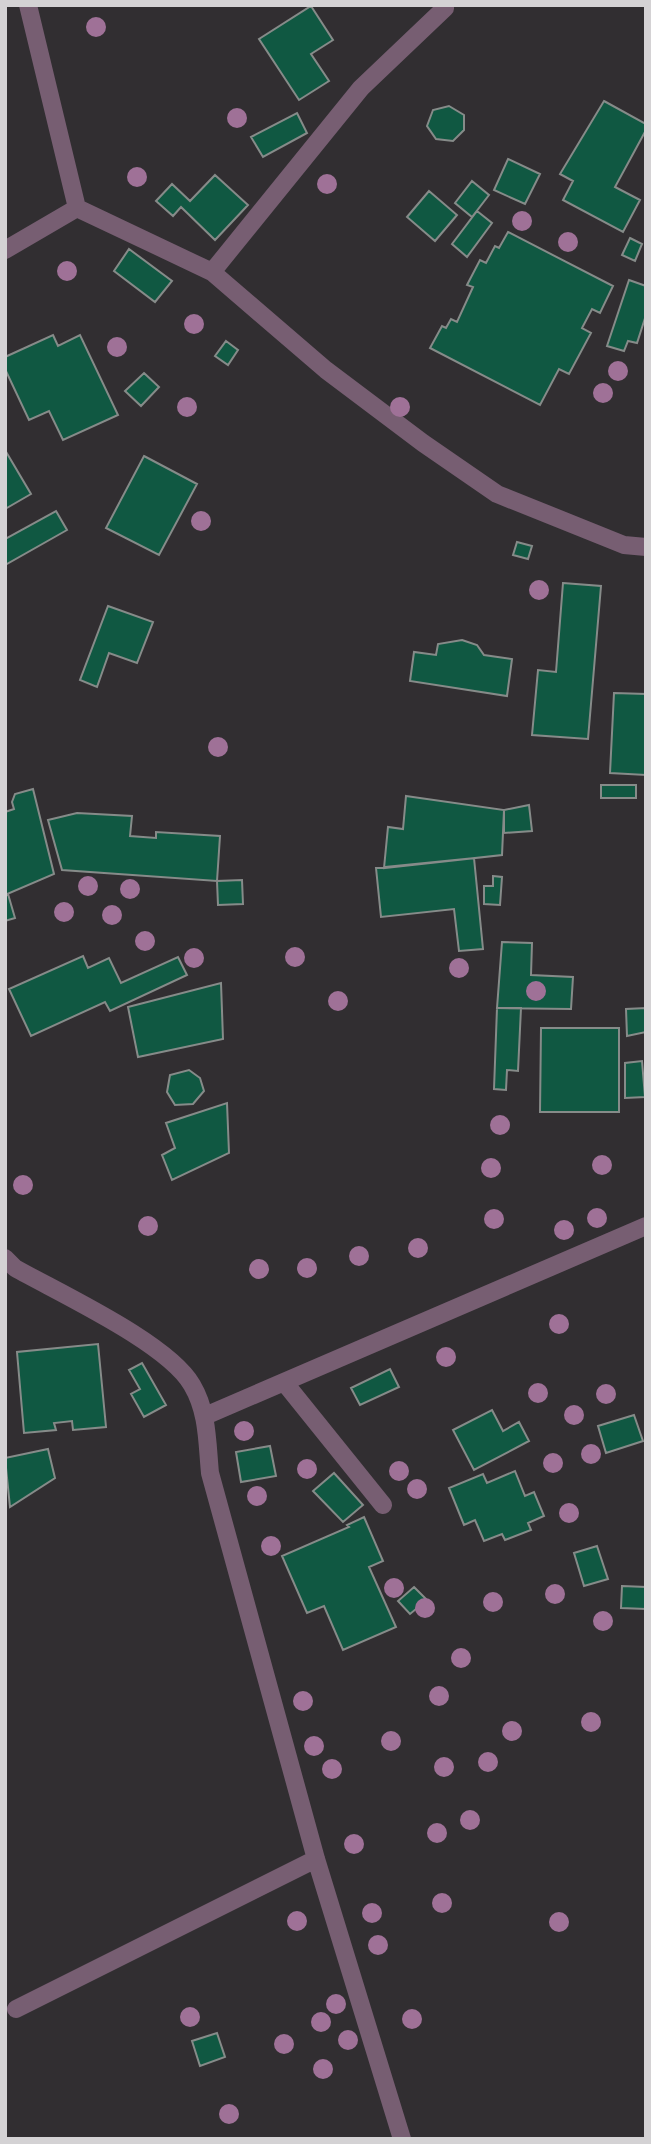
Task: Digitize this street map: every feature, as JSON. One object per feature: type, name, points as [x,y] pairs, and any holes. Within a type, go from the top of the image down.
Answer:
[{"type":"street","points":[[28,5],[78,208]]},
{"type":"street","points":[[212,272],[361,88],[445,8],[444,5]]},
{"type":"street","points":[[5,250],[78,208]]},
{"type":"street","points":[[78,208],[212,272],[326,370],[423,443],[497,494],[624,545],[646,547]]},
{"type":"street","points":[[205,1416],[646,1226]]},
{"type":"street","points":[[5,1258],[15,1268],[156,1349],[191,1383],[205,1416],[210,1473],[316,1859],[402,2139]]},
{"type":"street","points":[[284,1382],[383,1505]]},
{"type":"street","points":[[16,2009],[316,1859]]},
{"type":"building","points":[[311,6],[333,40],[311,54],[329,81],[299,100],[259,39]]},
{"type":"building","points":[[604,101],[646,124],[646,130],[615,187],[640,200],[623,232],[563,200],[573,181],[560,174]]},
{"type":"building","points":[[449,106],[464,115],[464,130],[453,141],[436,139],[427,126],[433,110]]},
{"type":"building","points":[[297,113],[307,133],[263,157],[251,137]]},
{"type":"building","points":[[508,159],[540,174],[525,204],[494,190]]},
{"type":"building","points":[[215,175],[248,205],[215,240],[181,207],[173,216],[156,201],[172,184],[190,201]]},
{"type":"building","points":[[472,181],[489,195],[472,217],[455,203]]},
{"type":"building","points":[[429,191],[457,215],[435,241],[407,217]]},
{"type":"building","points":[[477,211],[492,223],[467,257],[452,244]]},
{"type":"building","points":[[508,232],[613,286],[600,313],[592,309],[582,328],[591,333],[569,374],[559,369],[540,405],[430,348],[442,326],[446,328],[451,319],[457,322],[473,287],[467,285],[480,260],[486,263],[495,246],[499,248]]},
{"type":"building","points":[[630,238],[642,244],[635,261],[622,255]]},
{"type":"building","points":[[129,249],[172,281],[155,302],[114,271]]},
{"type":"building","points":[[629,280],[646,286],[646,315],[637,343],[628,341],[624,351],[607,346]]},
{"type":"building","points":[[53,335],[58,346],[80,335],[118,415],[63,440],[49,411],[29,420],[5,369],[5,357]]},
{"type":"building","points":[[226,341],[238,350],[228,365],[215,356]]},
{"type":"building","points":[[144,373],[159,387],[141,406],[125,391]]},
{"type":"building","points":[[5,450],[31,494],[5,509]]},
{"type":"building","points":[[144,456],[197,484],[159,555],[106,528]]},
{"type":"building","points":[[56,511],[67,530],[5,565],[5,539]]},
{"type":"building","points":[[517,542],[532,546],[528,559],[513,555]]},
{"type":"building","points":[[563,583],[601,586],[588,739],[532,735],[538,670],[556,672]]},
{"type":"building","points":[[108,606],[153,622],[137,663],[109,653],[97,687],[80,680]]},
{"type":"building","points":[[462,640],[477,645],[484,655],[512,659],[507,696],[410,681],[414,652],[436,655],[438,644]]},
{"type":"building","points":[[614,693],[646,694],[646,775],[610,773]]},
{"type":"building","points":[[601,785],[636,785],[636,798],[601,798]]},
{"type":"building","points":[[33,789],[54,874],[5,895],[5,812],[14,809],[12,802],[15,794]]},
{"type":"building","points":[[406,796],[504,810],[502,855],[384,868],[388,827],[403,829]]},
{"type":"building","points":[[529,805],[532,831],[504,833],[504,810]]},
{"type":"building","points":[[77,813],[132,816],[130,836],[156,838],[156,832],[220,836],[217,881],[62,870],[48,820]]},
{"type":"building","points":[[474,858],[483,949],[459,951],[454,909],[381,917],[376,868]]},
{"type":"building","points":[[493,876],[502,877],[500,905],[484,904],[484,886],[493,886]]},
{"type":"building","points":[[242,880],[243,904],[218,905],[217,881]]},
{"type":"building","points":[[8,894],[15,918],[5,921],[5,895]]},
{"type":"building","points":[[502,942],[532,943],[531,975],[573,977],[571,1009],[497,1008]]},
{"type":"building","points":[[83,956],[88,968],[109,958],[121,983],[178,957],[187,975],[110,1011],[105,1002],[31,1036],[9,989]]},
{"type":"building","points":[[221,983],[223,1039],[138,1057],[128,1007]]},
{"type":"building","points":[[497,1008],[521,1008],[518,1071],[507,1070],[506,1090],[494,1089]]},
{"type":"building","points":[[646,1008],[646,1032],[627,1036],[626,1009]]},
{"type":"building","points":[[541,1028],[619,1028],[619,1112],[540,1112]]},
{"type":"building","points":[[642,1061],[645,1097],[625,1098],[625,1063]]},
{"type":"building","points":[[189,1070],[200,1078],[204,1091],[193,1104],[175,1105],[167,1092],[170,1075]]},
{"type":"building","points":[[227,1103],[229,1153],[172,1180],[162,1155],[175,1148],[166,1123]]},
{"type":"building","points":[[98,1344],[106,1427],[73,1430],[72,1421],[54,1423],[56,1430],[24,1433],[17,1352]]},
{"type":"building","points":[[142,1363],[166,1405],[144,1417],[131,1394],[140,1389],[129,1370]]},
{"type":"building","points":[[390,1369],[399,1387],[360,1405],[351,1388]]},
{"type":"building","points":[[492,1410],[503,1431],[519,1422],[529,1441],[474,1470],[453,1430]]},
{"type":"building","points":[[634,1415],[643,1441],[606,1453],[598,1426]]},
{"type":"building","points":[[270,1446],[276,1476],[241,1482],[236,1452]]},
{"type":"building","points":[[48,1449],[55,1478],[10,1507],[5,1458]]},
{"type":"building","points":[[515,1471],[525,1496],[534,1492],[544,1516],[528,1523],[531,1530],[505,1540],[502,1534],[484,1541],[475,1520],[464,1525],[449,1488],[483,1474],[487,1483]]},
{"type":"building","points":[[334,1473],[363,1505],[343,1522],[313,1491]]},
{"type":"building","points":[[364,1517],[383,1561],[369,1567],[396,1627],[343,1650],[324,1606],[307,1613],[282,1556],[349,1527],[347,1525]]},
{"type":"building","points":[[597,1546],[608,1579],[584,1586],[574,1553]]},
{"type":"building","points":[[622,1586],[646,1587],[646,1609],[621,1608]]},
{"type":"building","points":[[414,1587],[427,1600],[410,1614],[398,1601]]},
{"type":"building","points":[[217,2033],[225,2057],[200,2066],[192,2041]]}]
